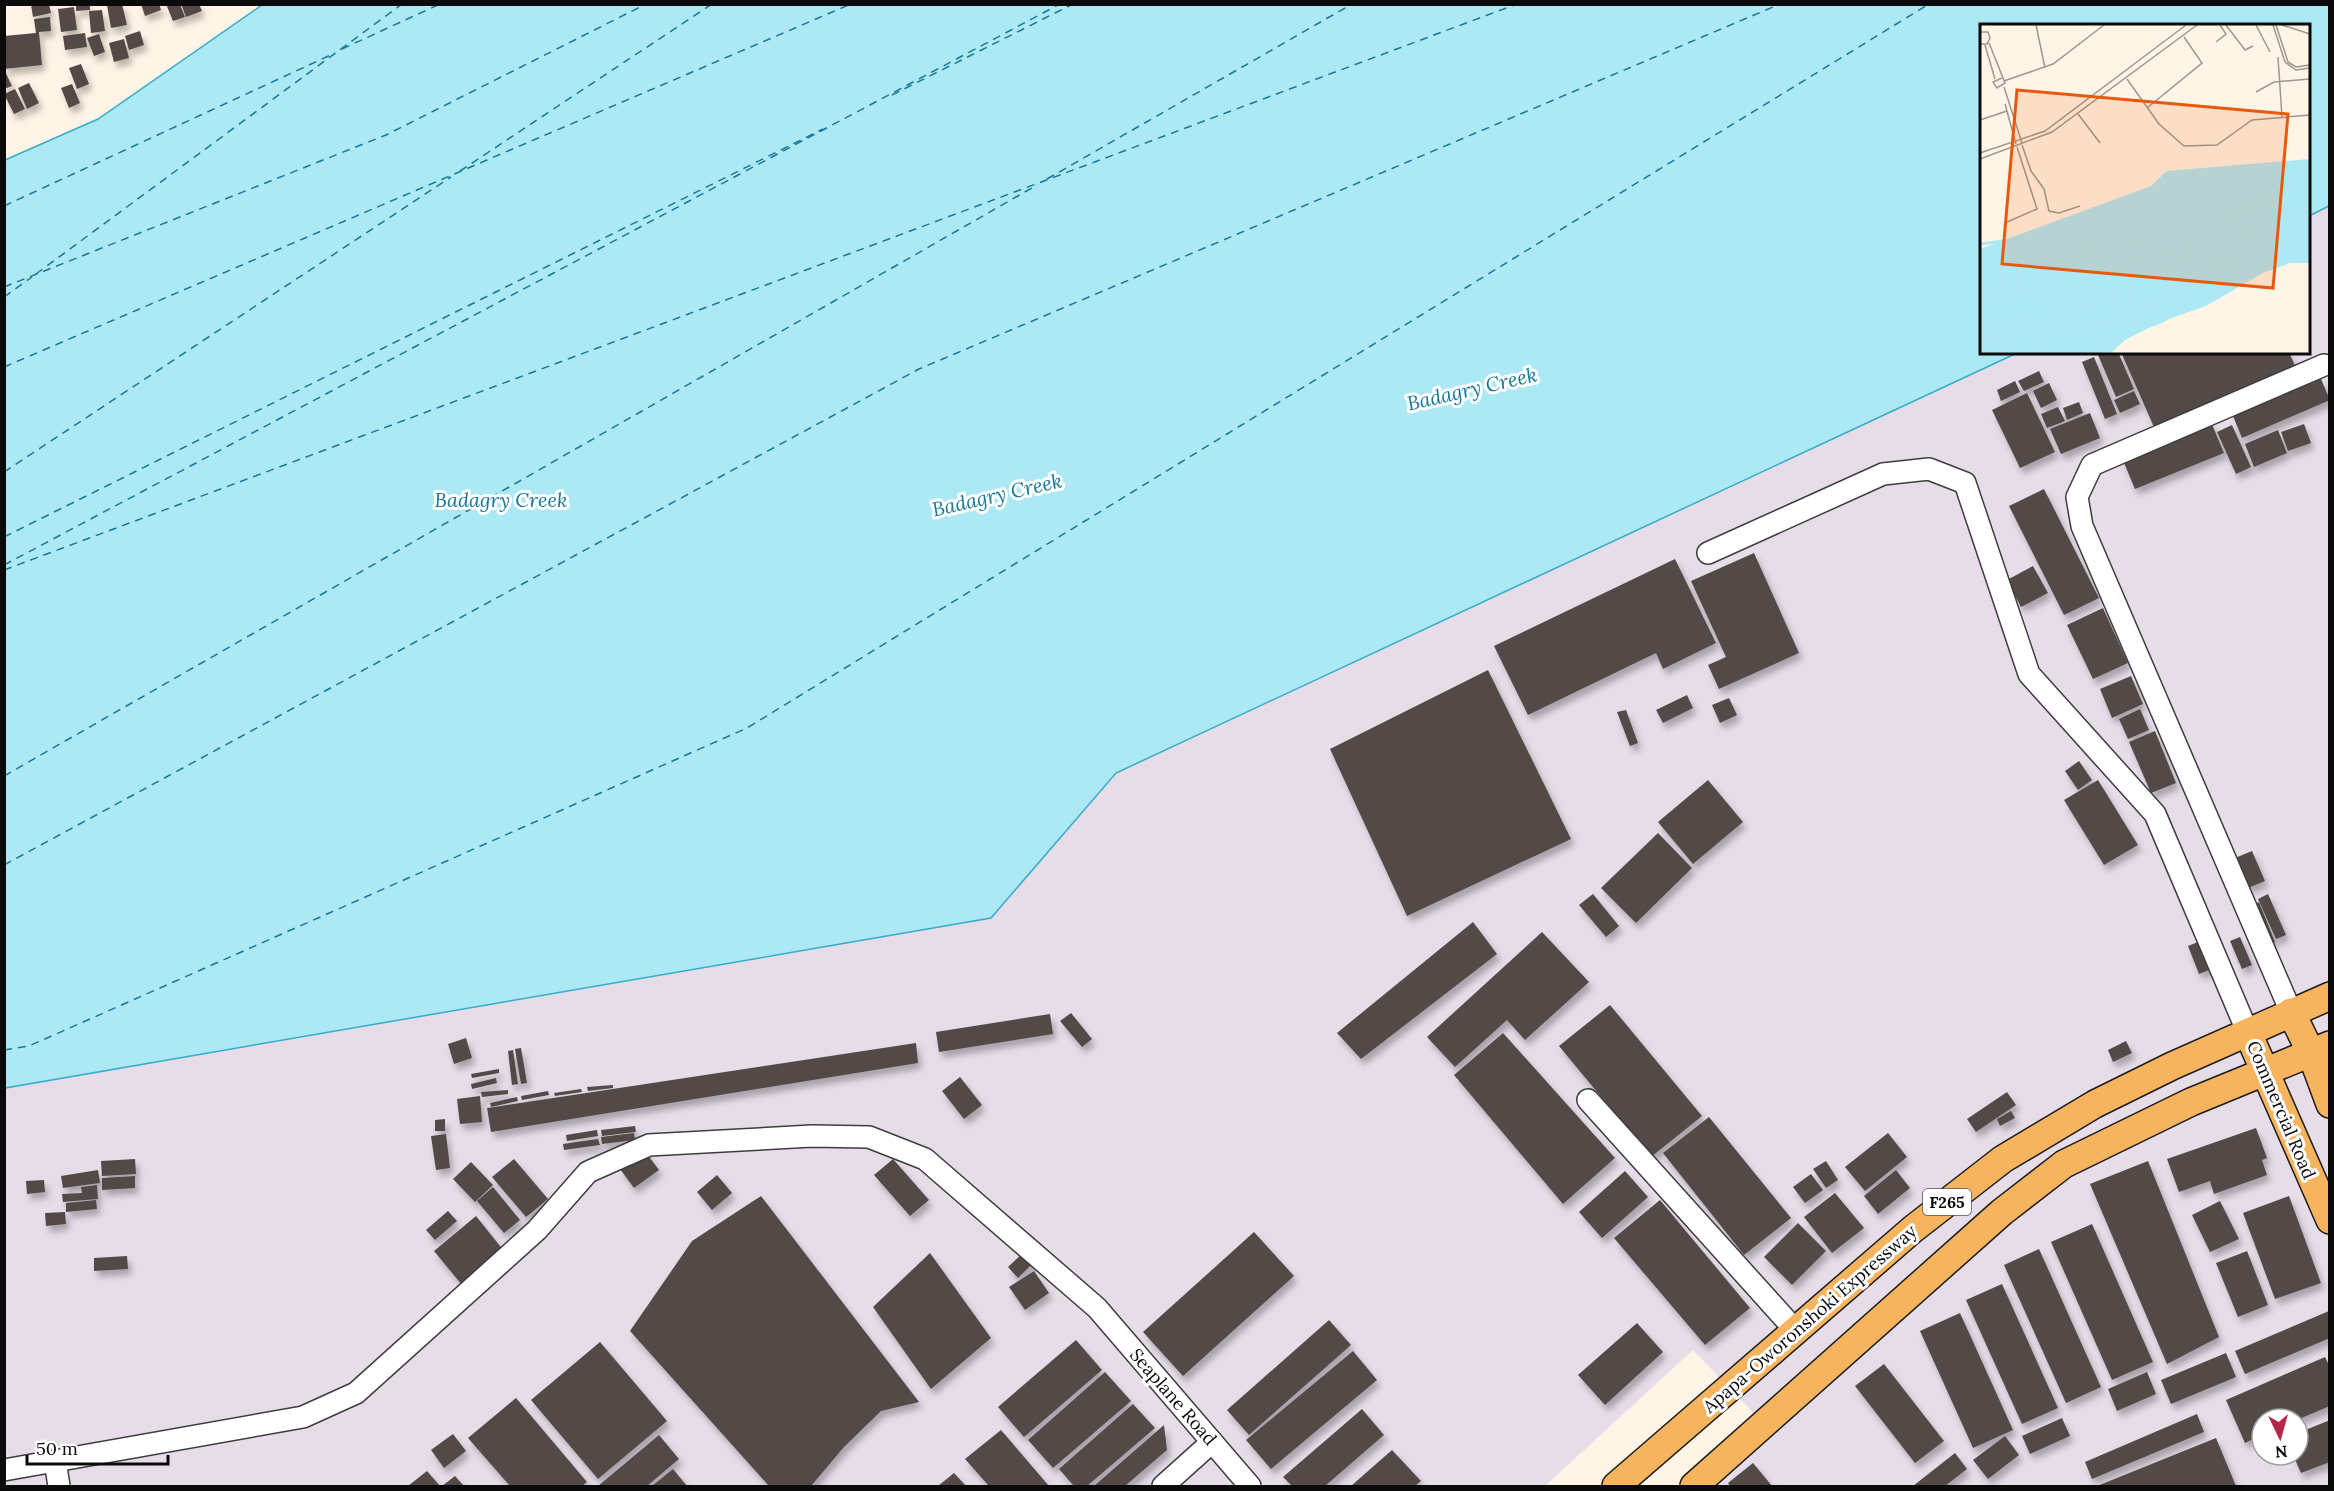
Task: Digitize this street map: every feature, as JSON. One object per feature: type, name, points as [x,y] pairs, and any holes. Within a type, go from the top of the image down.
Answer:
[{"type":"main road","name":"Apapa-Oworonshoki Expressway","points":[[1616,1486],[1913,1229],[2003,1159],[2096,1104],[2172,1066],[2330,996]]},
{"type":"main road","points":[[2291,1012],[2320,1049],[2330,1104]]},
{"type":"main road","name":"Commercial Road","points":[[2248,1033],[2263,1072],[2330,1220]]},
{"type":"main road","name":"F265","points":[[1694,1486],[2002,1212],[2064,1164],[2191,1102],[2320,1049]]},
{"type":"street","points":[[2291,1012],[2082,526],[2077,497],[2092,465],[2324,364]]},
{"type":"street","points":[[1708,553],[1883,474],[1929,469],[1965,483],[2029,674],[2155,814],[2248,1033]]},
{"type":"street","points":[[1588,1100],[1797,1331]]},
{"type":"street","name":"Seaplane Road","points":[[4,1470],[303,1417],[356,1393],[537,1230],[588,1172],[649,1146],[812,1136],[869,1137],[925,1159],[1096,1308],[1250,1486]]},
{"type":"street","points":[[1163,1486],[1212,1442]]},
{"type":"street","points":[[55,1461],[60,1486]]},
{"type":"shaded area","points":[[2329,206],[2329,1486],[1696,1486],[1765,1425],[1693,1350],[1545,1486],[5,1486],[5,1088],[991,918],[1116,773],[2015,354],[2310,354],[2310,216]]},
{"type":"water","name":"Badagry Creek","points":[[262,5],[2329,5],[2329,206],[2310,216],[2310,24],[1980,24],[1980,354],[2015,354],[1116,773],[991,918],[5,1088],[5,160],[98,119]]},
{"type":"building","points":[[49,4],[51,13],[33,17],[31,5]]},
{"type":"building","points":[[76,4],[90,4],[90,10],[76,11]]},
{"type":"building","points":[[122,4],[127,25],[111,28],[107,5]]},
{"type":"building","points":[[141,4],[159,4],[161,10],[145,16]]},
{"type":"building","points":[[166,4],[180,4],[185,17],[173,21]]},
{"type":"building","points":[[181,4],[199,4],[202,11],[186,17]]},
{"type":"building","points":[[74,7],[77,30],[61,32],[58,9]]},
{"type":"building","points":[[102,10],[105,31],[91,33],[89,11]]},
{"type":"building","points":[[50,17],[51,31],[39,32],[42,65],[4,69],[4,36],[36,33],[34,19]]},
{"type":"building","points":[[140,31],[144,45],[129,50],[125,36]]},
{"type":"building","points":[[85,33],[87,47],[65,50],[63,36]]},
{"type":"building","points":[[99,34],[105,52],[94,56],[87,38]]},
{"type":"building","points":[[124,39],[129,58],[114,62],[109,43]]},
{"type":"building","points":[[81,64],[89,84],[77,89],[69,68]]},
{"type":"building","points":[[4,69],[12,86],[4,89]]},
{"type":"building","points":[[29,83],[39,103],[27,109],[18,88]]},
{"type":"building","points":[[72,84],[80,103],[69,108],[61,88]]},
{"type":"building","points":[[15,89],[25,109],[14,114],[4,94]]},
{"type":"building","points":[[2119,354],[2134,389],[2116,397],[2098,355]]},
{"type":"building","points":[[2122,354],[2290,354],[2295,366],[2154,427]]},
{"type":"building","points":[[2094,357],[2117,414],[2105,419],[2082,362]]},
{"type":"building","points":[[2039,371],[2044,382],[2024,391],[2018,381]]},
{"type":"building","points":[[2321,379],[2330,400],[2242,438],[2233,416]]},
{"type":"building","points":[[2015,381],[2020,392],[2001,401],[1997,390]]},
{"type":"building","points":[[2049,383],[2057,400],[2041,408],[2033,391]]},
{"type":"building","points":[[2134,391],[2140,404],[2120,413],[2114,400]]},
{"type":"building","points":[[2027,393],[2055,452],[2020,468],[1992,410]]},
{"type":"building","points":[[2079,402],[2083,413],[2067,420],[2063,408]]},
{"type":"building","points":[[2058,407],[2065,421],[2047,428],[2041,414]]},
{"type":"building","points":[[2090,413],[2100,438],[2061,454],[2050,429]]},
{"type":"building","points":[[2211,422],[2224,453],[2135,489],[2122,458]]},
{"type":"building","points":[[2304,424],[2311,443],[2288,451],[2281,432]]},
{"type":"building","points":[[2232,425],[2251,467],[2236,474],[2217,432]]},
{"type":"building","points":[[2278,430],[2287,453],[2254,467],[2245,444]]},
{"type":"building","points":[[2044,489],[2099,598],[2064,615],[2009,506]]},
{"type":"building","points":[[1754,553],[1799,653],[1719,689],[1708,665],[1726,657],[1691,581]]},
{"type":"building","points":[[1675,559],[1716,643],[1663,669],[1656,653],[1528,715],[1494,646]]},
{"type":"building","points":[[2033,566],[2048,593],[2021,607],[2007,580]]},
{"type":"building","points":[[2103,608],[2128,663],[2093,679],[2067,625]]},
{"type":"building","points":[[1488,670],[1571,839],[1407,916],[1330,749]]},
{"type":"building","points":[[2131,676],[2143,704],[2112,718],[2100,689]]},
{"type":"building","points":[[1687,695],[1693,708],[1663,723],[1656,710]]},
{"type":"building","points":[[1729,698],[1737,715],[1720,723],[1712,705]]},
{"type":"building","points":[[2140,709],[2149,730],[2128,739],[2119,719]]},
{"type":"building","points":[[1626,710],[1638,743],[1630,746],[1617,712]]},
{"type":"building","points":[[2155,731],[2176,783],[2151,793],[2129,742]]},
{"type":"building","points":[[2079,761],[2092,780],[2078,790],[2065,771]]},
{"type":"building","points":[[1708,780],[1743,822],[1693,864],[1658,822]]},
{"type":"building","points":[[2098,780],[2138,845],[2104,865],[2064,800]]},
{"type":"building","points":[[1658,833],[1692,868],[1636,923],[1601,888]]},
{"type":"building","points":[[2252,851],[2265,881],[2248,888],[2235,858]]},
{"type":"building","points":[[1593,894],[1619,926],[1606,937],[1579,905]]},
{"type":"building","points":[[2268,894],[2286,935],[2276,939],[2258,899]]},
{"type":"building","points":[[2259,902],[2275,942],[2263,946],[2248,907]]},
{"type":"building","points":[[1473,922],[1497,954],[1361,1059],[1337,1033]]},
{"type":"building","points":[[1542,932],[1589,982],[1525,1040],[1507,1020],[1455,1067],[1427,1037]]},
{"type":"building","points":[[2240,937],[2252,965],[2242,969],[2230,941]]},
{"type":"building","points":[[2203,940],[2214,968],[2199,974],[2188,946]]},
{"type":"building","points":[[1610,1005],[1702,1116],[1651,1157],[1559,1046]]},
{"type":"building","points":[[1071,1013],[1092,1039],[1082,1047],[1060,1021]]},
{"type":"building","points":[[1050,1014],[1053,1034],[939,1052],[936,1032]]},
{"type":"building","points":[[1503,1033],[1615,1158],[1563,1204],[1454,1075]]},
{"type":"building","points":[[466,1038],[472,1058],[454,1064],[448,1044]]},
{"type":"building","points":[[2126,1041],[2132,1053],[2113,1062],[2108,1050]]},
{"type":"building","points":[[916,1043],[918,1063],[491,1132],[487,1108]]},
{"type":"building","points":[[521,1048],[527,1083],[521,1084],[515,1049]]},
{"type":"building","points":[[513,1050],[518,1084],[512,1085],[508,1051]]},
{"type":"building","points":[[499,1069],[499,1073],[472,1078],[471,1074]]},
{"type":"building","points":[[960,1077],[982,1105],[964,1119],[942,1091]]},
{"type":"building","points":[[496,1078],[497,1083],[472,1089],[471,1084]]},
{"type":"building","points":[[613,1085],[613,1088],[588,1091],[587,1087]]},
{"type":"building","points":[[581,1089],[582,1092],[555,1096],[554,1093]]},
{"type":"building","points":[[508,1090],[508,1094],[482,1097],[481,1092]]},
{"type":"building","points":[[548,1091],[549,1095],[522,1100],[521,1096]]},
{"type":"building","points":[[2007,1092],[2016,1105],[1976,1132],[1967,1119]]},
{"type":"building","points":[[480,1096],[482,1122],[460,1124],[457,1099]]},
{"type":"building","points":[[517,1097],[518,1101],[491,1107],[490,1103]]},
{"type":"building","points":[[2011,1111],[2015,1118],[2000,1126],[1997,1119]]},
{"type":"building","points":[[1709,1117],[1791,1218],[1744,1255],[1663,1153]]},
{"type":"building","points":[[445,1119],[445,1131],[435,1131],[435,1120]]},
{"type":"building","points":[[635,1126],[636,1132],[602,1136],[601,1130]]},
{"type":"building","points":[[2256,1128],[2267,1158],[2262,1160],[2267,1175],[2214,1194],[2210,1181],[2179,1192],[2167,1159]]},
{"type":"building","points":[[597,1130],[598,1136],[567,1141],[566,1135]]},
{"type":"building","points":[[634,1133],[635,1140],[602,1144],[601,1137]]},
{"type":"building","points":[[1888,1133],[1907,1157],[1865,1191],[1845,1167]]},
{"type":"building","points":[[446,1134],[450,1168],[436,1170],[431,1136]]},
{"type":"building","points":[[598,1139],[600,1145],[564,1150],[563,1144]]},
{"type":"building","points":[[644,1150],[659,1170],[634,1188],[620,1169]]},
{"type":"building","points":[[135,1159],[136,1174],[102,1176],[101,1161]]},
{"type":"building","points":[[514,1159],[548,1199],[526,1217],[492,1177]]},
{"type":"building","points":[[893,1159],[929,1200],[910,1216],[874,1175]]},
{"type":"building","points":[[1826,1161],[1838,1180],[1826,1188],[1813,1169]]},
{"type":"building","points":[[2148,1161],[2219,1337],[2167,1364],[2090,1184]]},
{"type":"building","points":[[471,1162],[493,1185],[475,1202],[453,1179]]},
{"type":"building","points":[[98,1170],[100,1183],[63,1188],[61,1176]]},
{"type":"building","points":[[1896,1170],[1910,1188],[1878,1214],[1864,1196]]},
{"type":"building","points":[[1625,1171],[1648,1197],[1602,1238],[1579,1212]]},
{"type":"building","points":[[1811,1174],[1823,1190],[1805,1203],[1793,1187]]},
{"type":"building","points":[[717,1175],[732,1193],[712,1210],[697,1192]]},
{"type":"building","points":[[135,1176],[135,1188],[102,1190],[102,1178]]},
{"type":"building","points":[[44,1180],[45,1192],[27,1194],[26,1181]]},
{"type":"building","points":[[97,1185],[98,1199],[63,1202],[62,1194],[82,1193],[81,1187]]},
{"type":"building","points":[[493,1187],[520,1220],[504,1233],[477,1201]]},
{"type":"building","points":[[1835,1193],[1864,1228],[1832,1253],[1804,1217]]},
{"type":"building","points":[[761,1196],[919,1402],[881,1411],[844,1447],[811,1486],[769,1486],[630,1331],[692,1241]]},
{"type":"building","points":[[2289,1196],[2321,1283],[2275,1299],[2243,1213]]},
{"type":"building","points":[[96,1200],[97,1209],[66,1212],[66,1203]]},
{"type":"building","points":[[1660,1200],[1750,1308],[1705,1345],[1614,1238]]},
{"type":"building","points":[[2220,1201],[2239,1239],[2210,1252],[2192,1215]]},
{"type":"building","points":[[448,1211],[457,1221],[435,1240],[426,1230]]},
{"type":"building","points":[[65,1212],[66,1224],[46,1226],[45,1213]]},
{"type":"building","points":[[476,1216],[504,1251],[462,1285],[434,1251]]},
{"type":"building","points":[[1798,1223],[1826,1251],[1792,1285],[1764,1257]]},
{"type":"building","points":[[2092,1224],[2153,1362],[2112,1380],[2051,1242]]},
{"type":"building","points":[[1254,1232],[1294,1276],[1183,1376],[1143,1332]]},
{"type":"building","points":[[2039,1249],[2101,1387],[2066,1403],[2004,1265]]},
{"type":"building","points":[[1025,1251],[1035,1261],[1018,1278],[1008,1267]]},
{"type":"building","points":[[2247,1251],[2268,1305],[2238,1317],[2216,1263]]},
{"type":"building","points":[[930,1253],[991,1338],[931,1389],[873,1307]]},
{"type":"building","points":[[127,1256],[128,1269],[94,1271],[94,1258]]},
{"type":"building","points":[[1034,1271],[1049,1293],[1025,1310],[1009,1287]]},
{"type":"building","points":[[2002,1284],[2058,1408],[2022,1424],[1966,1300]]},
{"type":"building","points":[[2329,1311],[2330,1338],[2245,1374],[2235,1351]]},
{"type":"building","points":[[1960,1313],[2013,1430],[1973,1448],[1920,1331]]},
{"type":"building","points":[[1329,1320],[1351,1345],[1249,1435],[1227,1410]]},
{"type":"building","points":[[1637,1323],[1663,1352],[1605,1405],[1578,1375]]},
{"type":"building","points":[[1076,1340],[1102,1370],[1024,1437],[998,1407]]},
{"type":"building","points":[[600,1342],[667,1421],[598,1479],[531,1400]]},
{"type":"building","points":[[1353,1351],[1377,1380],[1271,1469],[1246,1440]]},
{"type":"building","points":[[2226,1353],[2236,1377],[2171,1404],[2161,1380]]},
{"type":"building","points":[[2325,1357],[2330,1367],[2330,1406],[2310,1414],[2310,1407],[2250,1407],[2250,1441],[2245,1443],[2226,1400]]},
{"type":"building","points":[[1884,1364],[1944,1441],[1915,1463],[1855,1386]]},
{"type":"building","points":[[1105,1372],[1131,1401],[1053,1468],[1028,1440]]},
{"type":"building","points":[[2147,1372],[2156,1394],[2117,1411],[2108,1389]]},
{"type":"building","points":[[516,1398],[587,1482],[582,1486],[510,1486],[468,1438]]},
{"type":"building","points":[[1133,1404],[1155,1428],[1087,1486],[1074,1486],[1059,1469]]},
{"type":"building","points":[[1362,1409],[1384,1435],[1325,1486],[1292,1486],[1283,1477]]},
{"type":"building","points":[[2197,1414],[2204,1432],[2092,1479],[2085,1462]]},
{"type":"building","points":[[2062,1418],[2070,1436],[2030,1454],[2022,1436]]},
{"type":"building","points":[[2330,1420],[2330,1462],[2301,1473],[2298,1467],[2310,1467],[2310,1428]]},
{"type":"building","points":[[1164,1425],[1167,1450],[1125,1486],[1094,1486]]},
{"type":"building","points":[[1001,1430],[1049,1486],[989,1486],[965,1459]]},
{"type":"building","points":[[453,1434],[466,1451],[444,1468],[431,1450]]},
{"type":"building","points":[[659,1435],[679,1459],[647,1486],[598,1486]]},
{"type":"building","points":[[2005,1436],[2019,1455],[1988,1479],[1973,1460]]},
{"type":"building","points":[[2216,1438],[2236,1486],[2097,1486]]},
{"type":"building","points":[[1392,1450],[1421,1481],[1415,1486],[1351,1486]]},
{"type":"building","points":[[1955,1453],[1967,1469],[1945,1486],[1913,1486]]},
{"type":"building","points":[[1753,1463],[1772,1486],[1730,1486],[1728,1483]]},
{"type":"building","points":[[673,1469],[687,1486],[652,1486]]},
{"type":"building","points":[[427,1471],[440,1486],[408,1486]]},
{"type":"building","points":[[954,1473],[966,1486],[938,1486]]},
{"type":"building","points":[[455,1476],[464,1486],[442,1486]]},
{"type":"ferry route","points":[[36,274],[402,4]]},
{"type":"ferry route","points":[[342,49],[440,4]]},
{"type":"ferry route","points":[[4,287],[386,135],[646,4]]},
{"type":"ferry route","points":[[460,171],[712,4]]},
{"type":"ferry route","points":[[4,367],[851,4]]},
{"type":"ferry route","points":[[4,565],[1060,4]]},
{"type":"ferry route","points":[[892,95],[1073,4]]},
{"type":"ferry route","points":[[1047,179],[1352,4]]},
{"type":"ferry route","points":[[4,570],[1517,4]]},
{"type":"ferry route","points":[[4,865],[919,369],[1780,4]]},
{"type":"ferry route","points":[[4,1050],[29,1046],[747,728],[1929,4]]},
{"type":"ferry route","points":[[4,206],[335,53]]},
{"type":"ferry route","points":[[4,537],[823,129]]},
{"type":"ferry route","points":[[4,472],[451,177]]},
{"type":"ferry route","points":[[4,776],[1037,185]]},
{"type":"ferry route","points":[[4,297],[32,277]]}]
